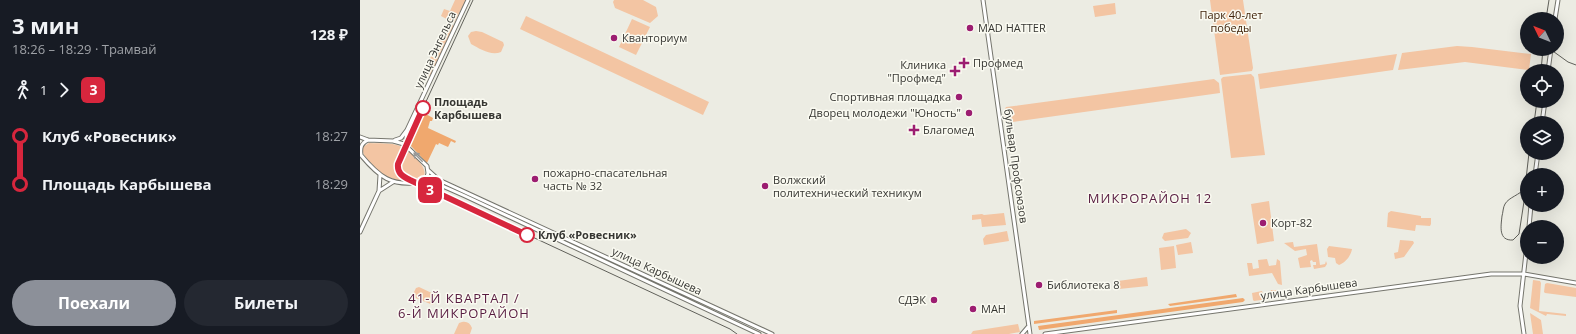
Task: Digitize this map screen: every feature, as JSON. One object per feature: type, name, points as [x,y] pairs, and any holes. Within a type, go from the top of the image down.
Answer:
[{"type":"street","name":"улица Энгельса","points":[[393,141],[401,138],[407,130],[468,0]]},
{"type":"street","name":"бульвар Профсоюзов","points":[[983,0],[1030,334]]},
{"type":"street","points":[[1556,12],[1558,0]]},
{"type":"street","points":[[407,130],[406,140],[409,148]]},
{"type":"street","name":"улица Карбышева","points":[[360,137],[368,140],[393,141],[404,144],[439,180],[772,334]]},
{"type":"street","name":"улица Карбышева","points":[[368,140],[363,143],[360,155],[380,175],[393,182],[422,182],[438,184],[759,334]]},
{"type":"street","points":[[422,182],[427,177],[428,170]]},
{"type":"street","points":[[360,232],[379,191],[380,175]]},
{"type":"street","points":[[379,191],[393,182]]},
{"type":"street","points":[[1524,334],[1520,306],[1525,264]]},
{"type":"street","name":"улица Карбышева","points":[[1045,334],[1476,275],[1524,274],[1576,283]]},
{"type":"street","points":[[1022,334],[1028,327]]},
{"type":"green space","points":[[455,0],[466,0],[454,23],[441,16],[444,9],[450,11]]},
{"type":"green space","points":[[614,0],[643,0],[656,7],[658,16],[650,23],[615,8],[613,2]]},
{"type":"green space","name":"Парк 40-лет победы","points":[[1210,0],[1243,0],[1253,68],[1252,71],[1220,75]]},
{"type":"green space","points":[[1115,3],[1116,14],[1095,17],[1093,6]]},
{"type":"green space","points":[[526,16],[709,102],[703,115],[520,29]]},
{"type":"green space","points":[[632,19],[650,27],[636,55],[619,47]]},
{"type":"green space","points":[[447,23],[454,26],[430,76],[423,73]]},
{"type":"green space","points":[[471,32],[482,32],[503,42],[504,45],[501,52],[489,53],[471,44],[468,36]]},
{"type":"green space","points":[[1457,46],[1520,53],[1520,56],[1531,56],[1530,64],[1520,64],[1520,69],[1465,62],[1398,70],[1402,53]]},
{"type":"green space","points":[[1397,54],[1393,70],[1260,89],[1258,74]]},
{"type":"green space","points":[[1251,74],[1254,77],[1265,155],[1231,158],[1221,79],[1223,77]]},
{"type":"green space","points":[[1214,79],[1219,83],[1220,93],[1005,123],[1003,113],[1006,107]]},
{"type":"green space","points":[[369,143],[390,144],[406,149],[417,159],[423,168],[424,174],[422,179],[408,181],[384,176],[366,158],[364,154],[363,147]]},
{"type":"green space","name":"Корт-82","points":[[1269,201],[1274,241],[1257,244],[1251,204]]},
{"type":"green space","points":[[1391,211],[1421,216],[1421,218],[1431,218],[1431,224],[1430,226],[1416,225],[1415,231],[1387,227],[1388,213]]},
{"type":"green space","points":[[1004,213],[1006,225],[982,227],[981,219],[972,220],[972,215]]},
{"type":"green space","points":[[1186,229],[1191,233],[1188,238],[1165,241],[1162,238],[1164,233]]},
{"type":"green space","points":[[1007,231],[1009,241],[984,245],[983,239],[986,235]]},
{"type":"green space","points":[[1400,240],[1413,241],[1414,243],[1404,257],[1395,259],[1394,253],[1398,252]]},
{"type":"green space","points":[[1191,242],[1193,253],[1178,255],[1176,245]]},
{"type":"green space","points":[[1293,242],[1294,247],[1317,244],[1320,265],[1325,264],[1326,261],[1327,264],[1325,267],[1314,269],[1313,265],[1316,265],[1316,262],[1313,262],[1312,260],[1310,261],[1311,267],[1300,268],[1298,258],[1307,255],[1306,249],[1295,251],[1284,243]]},
{"type":"green space","points":[[1174,246],[1176,268],[1161,270],[1159,248]]},
{"type":"green space","points":[[1329,246],[1352,249],[1347,259],[1339,265],[1336,263],[1335,258],[1328,257],[1327,249]]},
{"type":"green space","points":[[1267,259],[1269,266],[1276,265],[1277,259],[1280,261],[1282,285],[1278,284],[1272,273],[1249,276],[1247,263],[1252,263],[1253,269],[1259,268],[1258,260]]},
{"type":"green space","points":[[1147,277],[1148,286],[1119,289],[1118,281]]},
{"type":"green space","points":[[1533,280],[1540,281],[1541,283],[1539,311],[1566,314],[1566,316],[1547,314],[1546,316],[1530,308]]},
{"type":"green space","points":[[1547,283],[1576,288],[1576,297],[1545,293],[1545,284]]},
{"type":"green space","points":[[419,287],[436,295],[437,298],[433,305],[413,297],[416,288]]},
{"type":"green space","points":[[1271,290],[1278,290],[1284,295],[1283,297],[1253,300],[1252,293],[1262,291],[1263,294],[1270,293]]},
{"type":"green space","points":[[1530,313],[1541,320],[1543,334],[1533,334]]},
{"type":"green space","points":[[467,322],[472,328],[470,334],[454,334],[459,323]]},
{"type":"green space","points":[[1018,324],[1020,332],[1009,334],[971,334],[973,331]]},
{"type":"shaded area","points":[[424,113],[433,118],[432,121],[430,121],[428,128],[456,141],[455,143],[451,141],[448,147],[439,143],[438,145],[436,144],[427,163],[410,145]]},
{"type":"shaded area","points":[[1236,294],[1237,297],[1170,306],[1168,304]]},
{"type":"shaded area","points":[[1243,298],[1245,300],[1243,302],[1039,330],[1038,326]]},
{"type":"shaded area","points":[[1117,310],[1117,313],[1034,324],[1034,321]]},
{"type":"tram line","points":[[473,0],[399,160],[398,170],[410,180],[730,329],[737,334]]},
{"type":"tram line","points":[[1547,12],[1549,0]]},
{"type":"tram line","points":[[1542,56],[1542,64]]},
{"type":"tram line","points":[[1560,56],[1568,62],[1576,65]]},
{"type":"tram line","name":"3","points":[[423,108],[398,164],[397,168],[400,174],[527,235]]},
{"type":"tram line","points":[[1535,116],[1536,108]]},
{"type":"tram line","points":[[1527,168],[1528,160]]},
{"type":"tram line","points":[[1520,192],[1507,202],[1503,208],[1501,224],[1502,232],[1508,240],[1513,240],[1519,234],[1522,212]]},
{"type":"place","name":"MAD HATTER","points":[[970,28]]},
{"type":"place","name":"Кванториум","points":[[614,38]]},
{"type":"place","name":"Профмед","points":[[964,63]]},
{"type":"place","name":"Клиника \"Профмед\"","points":[[955,71]]},
{"type":"place","name":"Спортивная площадка","points":[[959,97]]},
{"type":"place","name":"Площадь Карбышева","points":[[423,108]]},
{"type":"place","name":"Дворец молодежи \"Юность\"","points":[[969,113]]},
{"type":"place","name":"Благомед","points":[[914,130]]},
{"type":"place","name":"пожарно-спасательная часть № 32","points":[[535,179]]},
{"type":"place","name":"Волжский политехнический техникум","points":[[765,186]]},
{"type":"place","name":"Корт-82","points":[[1263,223]]},
{"type":"place","name":"Клуб «Ровесник»","points":[[527,235]]},
{"type":"place","name":"Библиотека 8","points":[[1039,285]]},
{"type":"place","name":"СДЭК","points":[[934,300]]},
{"type":"place","name":"МАН","points":[[973,309]]},
{"type":"district","name":"МИКРОРАЙОН 12","points":[[1150,198]]},
{"type":"district","name":"41-Й КВАРТАЛ / 6-Й МИКРОРАЙОН","points":[[464,306]]}]
